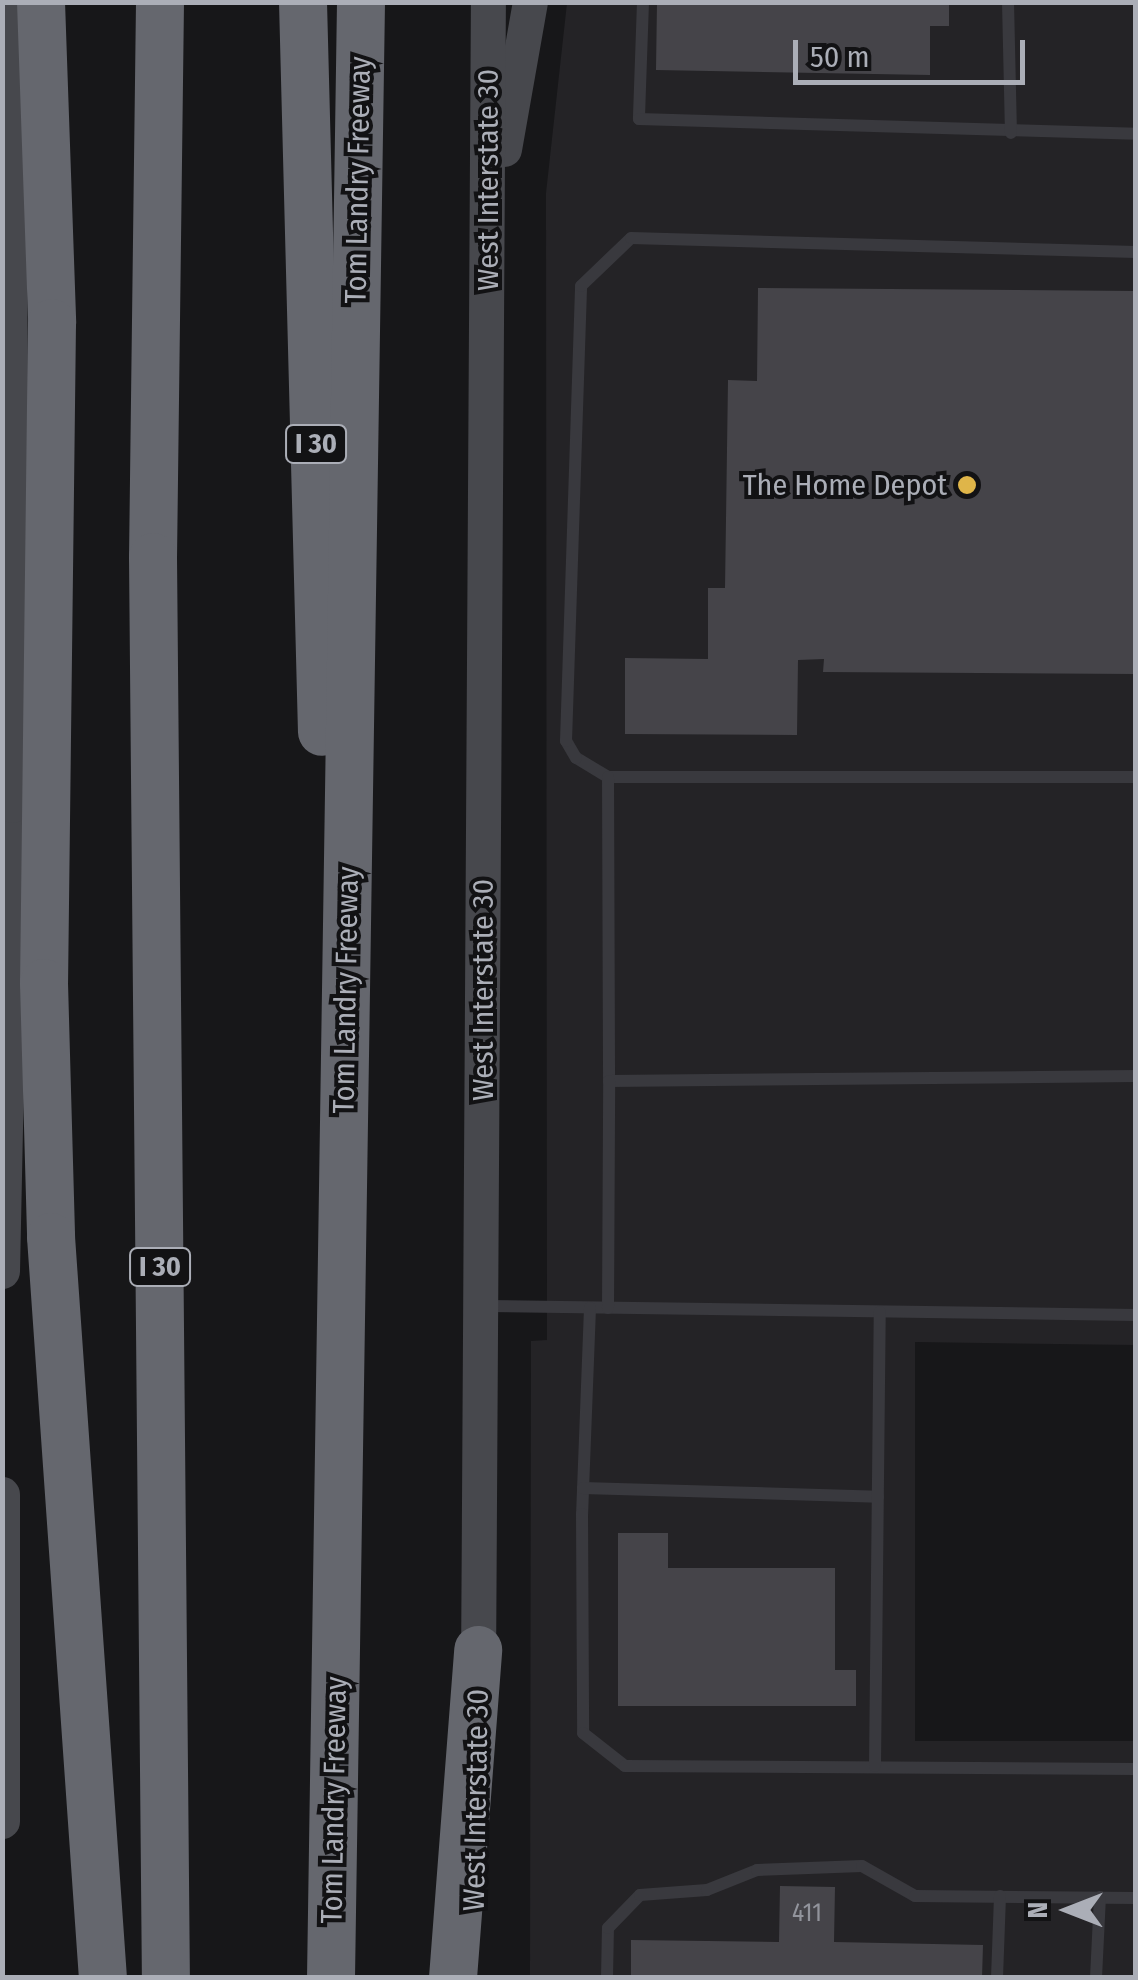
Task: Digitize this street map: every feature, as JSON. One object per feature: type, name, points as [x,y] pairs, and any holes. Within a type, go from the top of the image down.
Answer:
[{"type":"highway","points":[[41,2],[52,324],[44,983],[52,1237],[70,1574],[103,1978]]},
{"type":"highway","points":[[150,2],[158,106]]},
{"type":"highway","name":"I 30","points":[[160,2],[153,557],[166,1978]]},
{"type":"highway","name":"I 30","points":[[303,2],[316,396],[317,707],[348,884]]},
{"type":"highway","name":"Tom Landry Freeway","points":[[331,1978],[361,2]]},
{"type":"highway","points":[[453,1978],[478,1650]]},
{"type":"main road","points":[[2,1272],[8,2]]},
{"type":"main road","name":"West Interstate 30","points":[[474,1978],[482,1306],[488,2]]},
{"type":"main road","points":[[489,238],[530,2]]},
{"type":"main road","points":[[2,1494],[2,1821]]},
{"type":"lane","points":[[643,2],[639,120],[1136,134]]},
{"type":"lane","points":[[1008,2],[1011,132]]},
{"type":"lane","points":[[1136,252],[632,238],[581,286],[566,741],[576,758],[608,777],[1136,777]]},
{"type":"lane","points":[[608,777],[608,1308]]},
{"type":"lane","points":[[609,1081],[1136,1076]]},
{"type":"lane","points":[[482,1306],[1136,1316]]},
{"type":"lane","points":[[590,1308],[583,1488],[583,1733],[625,1766],[1136,1770]]},
{"type":"lane","points":[[876,1766],[880,1312]]},
{"type":"lane","points":[[583,1488],[878,1497]]},
{"type":"lane","points":[[608,1978],[608,1928],[640,1895],[708,1890],[756,1870],[862,1866],[915,1896],[1136,1898]]},
{"type":"lane","points":[[997,1978],[1000,1896]]},
{"type":"lane","points":[[1096,1978],[1100,1898]]},
{"type":"shaded area","points":[[567,3],[1135,3],[1135,1345],[915,1342],[915,1741],[1135,1741],[1135,1977],[530,1978],[531,1341],[547,1340],[546,193]]},
{"type":"building","points":[[657,2],[949,2],[949,26],[930,26],[930,75],[656,70]]},
{"type":"building","name":"The Home Depot","points":[[758,288],[1136,291],[1136,674],[823,672],[824,659],[798,660],[797,735],[625,734],[625,658],[708,659],[708,588],[725,588],[728,380],[757,381]]},
{"type":"building","points":[[618,1533],[668,1533],[668,1568],[835,1568],[835,1670],[856,1670],[856,1706],[618,1706]]},
{"type":"building","points":[[780,1886],[835,1887],[834,1942],[983,1945],[982,1978],[631,1978],[631,1940],[779,1942]]},
{"type":"place","name":"The Home Depot","points":[[967,485]]}]
